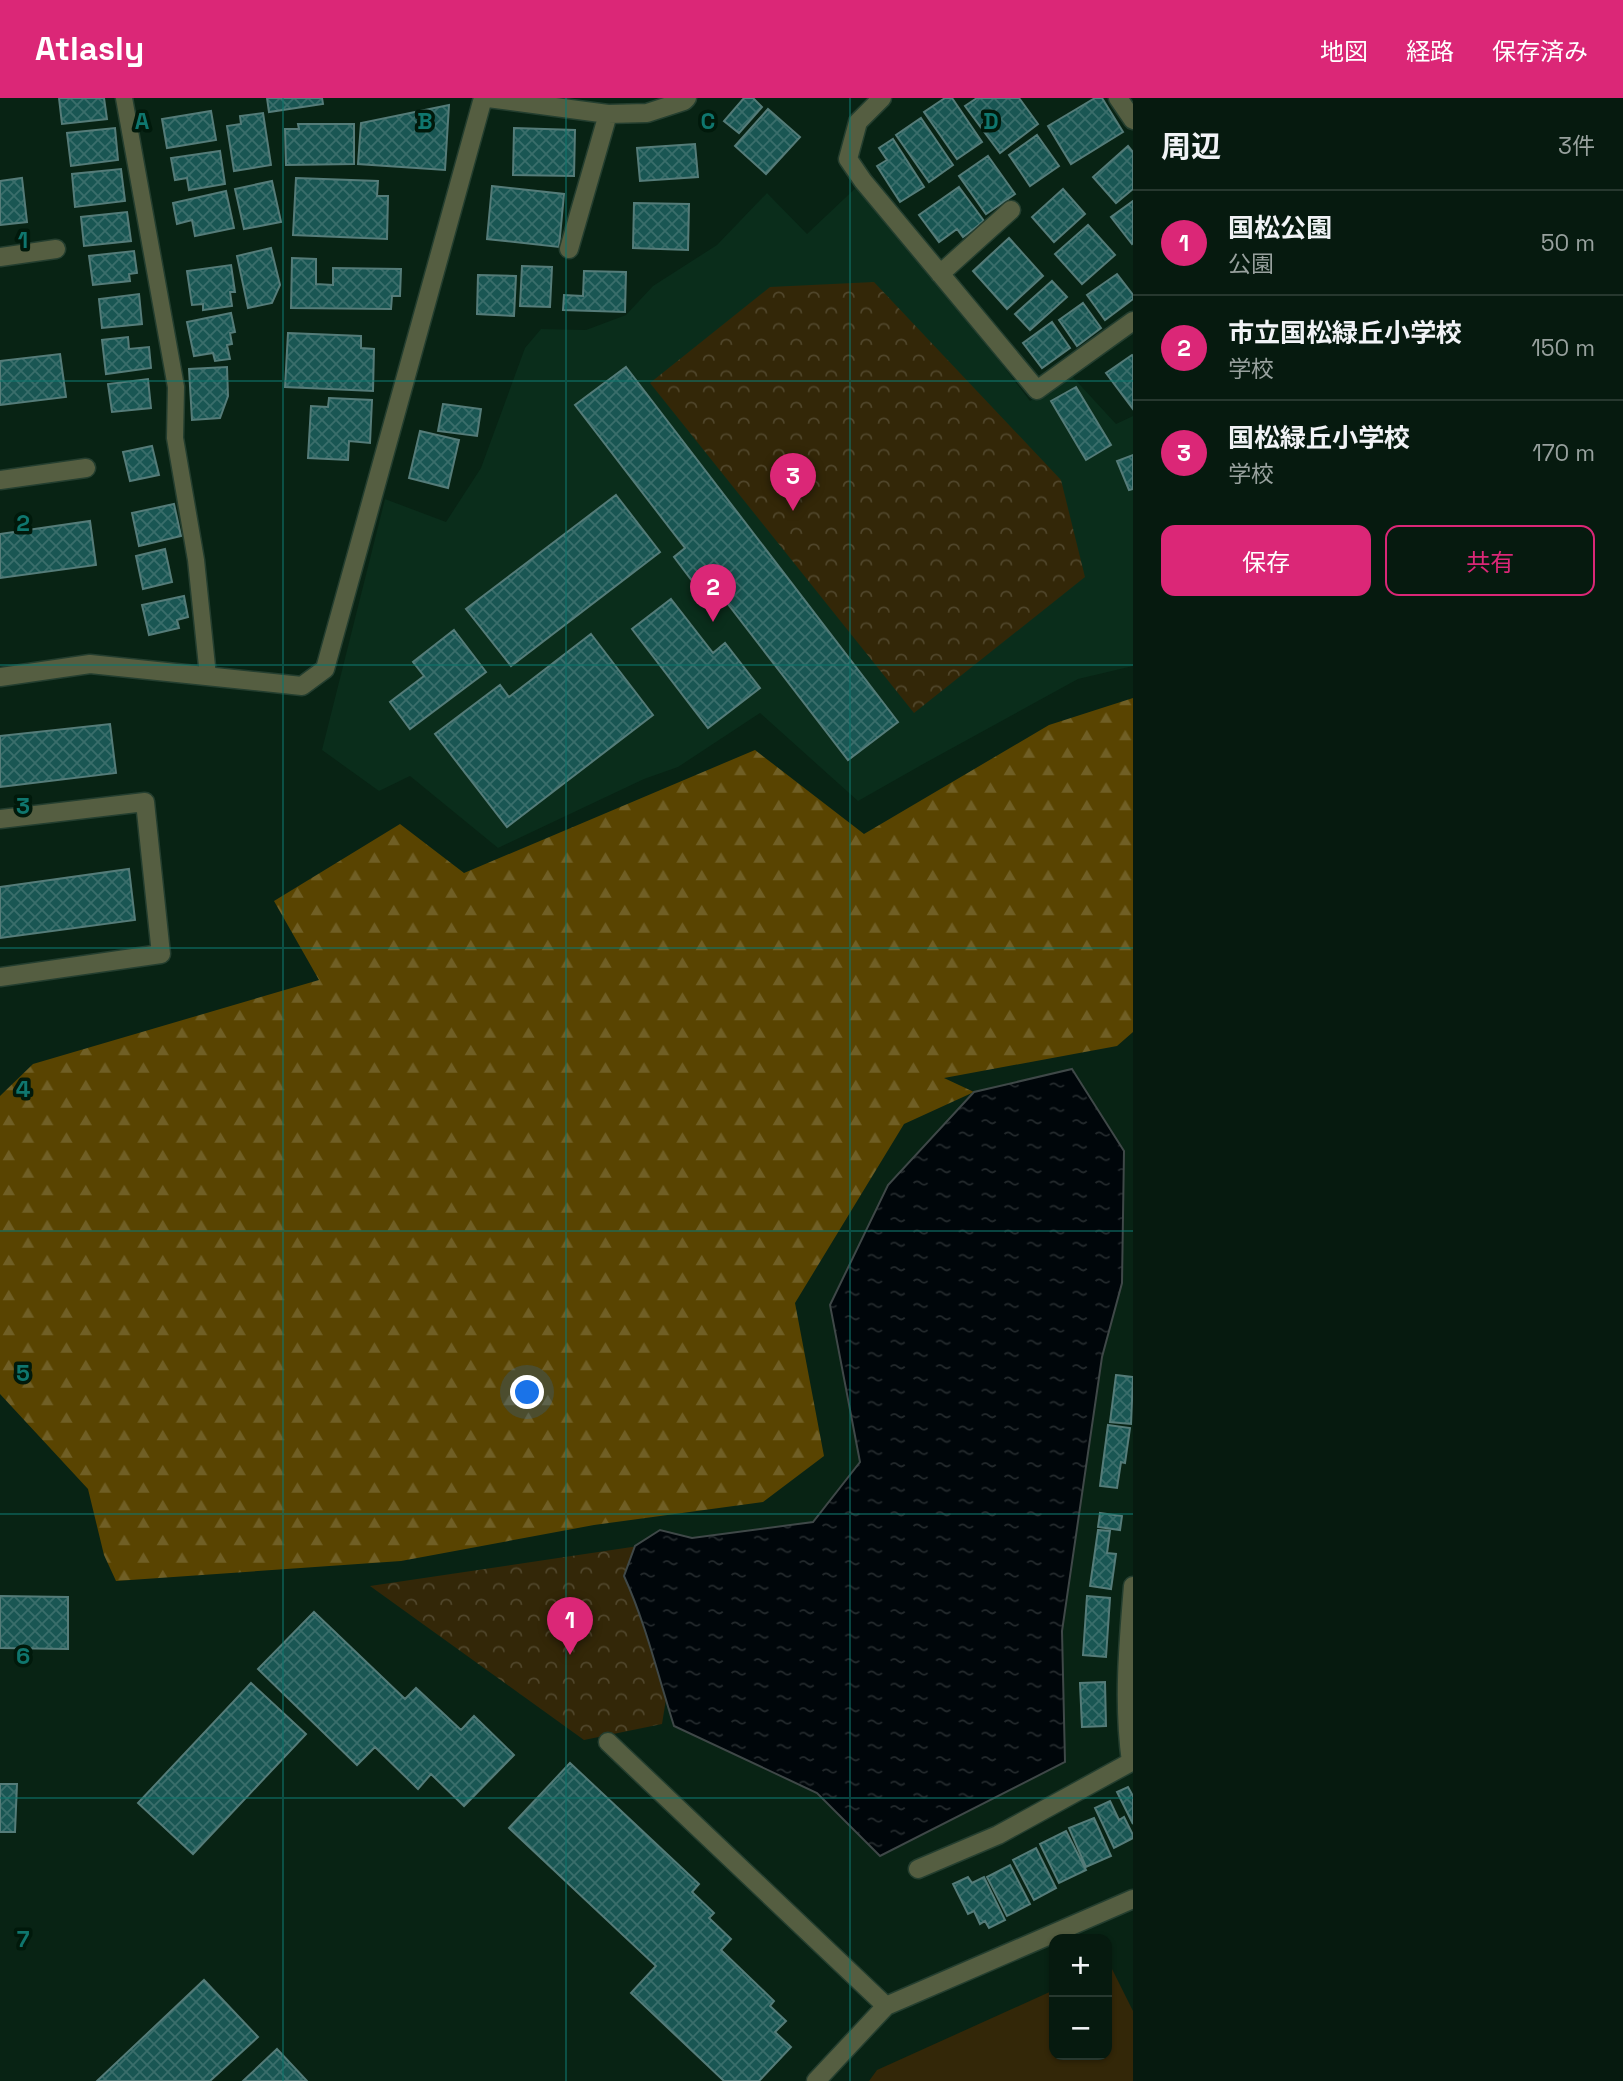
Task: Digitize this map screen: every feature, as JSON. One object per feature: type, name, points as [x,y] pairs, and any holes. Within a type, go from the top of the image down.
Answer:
[{"type":"street","points":[[0,677],[90,664],[302,687],[325,668],[486,98],[608,114],[647,113],[684,102],[687,98]]},
{"type":"street","points":[[882,98],[858,122],[848,159],[863,181],[1037,390],[1133,321]]},
{"type":"street","points":[[1118,98],[1133,120]]},
{"type":"street","points":[[569,249],[608,114]]},
{"type":"street","points":[[940,274],[1010,210]]},
{"type":"street","points":[[0,257],[56,248]]},
{"type":"street","points":[[0,480],[86,468]]},
{"type":"street","points":[[0,819],[145,802],[161,954],[0,977]]},
{"type":"street","points":[[918,1869],[998,1835],[1132,1762],[1127,1731],[1128,1646],[1133,1586]]},
{"type":"street","points":[[608,1742],[886,2006]]},
{"type":"street","points":[[816,2081],[886,2006],[1133,1899]]},
{"type":"lane","points":[[129,99],[176,387],[175,438],[196,560],[208,676]]},
{"type":"shaded area","points":[[863,181],[1030,401],[1070,374],[1116,424],[1133,416],[1133,666],[1078,679],[858,801],[760,713],[678,767],[644,779],[498,848],[410,776],[379,791],[322,750],[385,499],[446,522],[481,468],[525,348],[541,329],[586,330],[626,315],[653,286],[717,245],[767,193],[807,234]]},
{"type":"green space","points":[[874,282],[1061,480],[1085,577],[914,713],[650,383],[770,287]]},
{"type":"green space","points":[[1133,698],[1133,1032],[1117,1046],[944,1078],[974,1092],[904,1124],[795,1303],[824,1456],[763,1502],[594,1525],[401,1561],[116,1581],[104,1555],[88,1489],[0,1394],[0,1096],[33,1064],[319,980],[274,901],[400,824],[464,873],[755,750],[864,834],[1049,725]]},
{"type":"green space","points":[[692,1538],[662,1724],[584,1740],[370,1586]]},
{"type":"green space","points":[[1112,1969],[1133,2011],[1133,2081],[869,2081],[877,2070],[1049,1992],[1049,2060],[1112,2060]]},
{"type":"water","points":[[1072,1069],[1124,1151],[1122,1283],[1102,1357],[1062,1631],[1065,1762],[880,1856],[817,1793],[674,1726],[645,1631],[624,1576],[635,1546],[660,1530],[692,1538],[813,1522],[860,1462],[830,1305],[888,1185],[974,1092]]},
{"type":"building","points":[[59,98],[104,98],[107,119],[62,124]]},
{"type":"building","points":[[267,98],[322,98],[323,104],[269,112]]},
{"type":"building","points":[[744,98],[753,98],[762,107],[739,133],[724,121]]},
{"type":"building","points":[[945,98],[952,98],[982,142],[957,159],[924,112]]},
{"type":"building","points":[[977,98],[1019,98],[1038,124],[1000,153],[965,106]]},
{"type":"building","points":[[1095,98],[1102,98],[1123,132],[1071,164],[1048,126]]},
{"type":"building","points":[[449,105],[445,170],[358,164],[361,123]]},
{"type":"building","points":[[768,109],[800,137],[766,174],[735,146]]},
{"type":"building","points":[[211,111],[216,140],[167,148],[162,119]]},
{"type":"building","points":[[263,113],[271,165],[234,171],[227,126],[241,124],[240,116]]},
{"type":"building","points":[[921,118],[953,165],[929,182],[896,135]]},
{"type":"building","points":[[298,124],[354,124],[354,164],[286,165],[285,129],[299,129]]},
{"type":"building","points":[[115,128],[118,160],[71,166],[67,133]]},
{"type":"building","points":[[514,128],[575,130],[574,176],[513,175]]},
{"type":"building","points":[[1037,135],[1059,166],[1030,186],[1009,155]]},
{"type":"building","points":[[893,139],[924,187],[900,202],[877,166],[887,160],[879,148]]},
{"type":"building","points":[[695,144],[698,177],[640,181],[637,148]]},
{"type":"building","points":[[1128,146],[1133,152],[1133,189],[1116,203],[1093,177]]},
{"type":"building","points":[[220,151],[225,184],[189,190],[187,178],[175,180],[171,158]]},
{"type":"building","points":[[988,156],[1015,194],[986,214],[959,176]]},
{"type":"building","points":[[121,169],[125,201],[75,207],[72,174]]},
{"type":"building","points":[[22,178],[27,222],[0,225],[0,181]]},
{"type":"building","points":[[296,178],[378,181],[377,196],[388,196],[387,239],[293,235]]},
{"type":"building","points":[[272,181],[281,222],[244,229],[235,189]]},
{"type":"building","points":[[492,186],[564,194],[559,247],[487,239]]},
{"type":"building","points":[[959,187],[984,221],[963,237],[957,229],[939,242],[919,215]]},
{"type":"building","points":[[1063,189],[1085,214],[1054,242],[1032,217]]},
{"type":"building","points":[[226,191],[234,228],[195,236],[192,220],[177,224],[173,203]]},
{"type":"building","points":[[1133,201],[1133,243],[1132,244],[1111,217]]},
{"type":"building","points":[[634,203],[689,204],[688,250],[633,248]]},
{"type":"building","points":[[127,212],[131,241],[84,246],[81,217]]},
{"type":"building","points":[[1088,225],[1115,255],[1082,284],[1055,254]]},
{"type":"building","points":[[1009,238],[1043,276],[1007,309],[973,271]]},
{"type":"building","points":[[271,248],[280,285],[272,303],[248,308],[237,256]]},
{"type":"building","points":[[134,251],[137,273],[129,274],[130,281],[93,285],[89,256]]},
{"type":"building","points":[[292,258],[316,259],[316,284],[333,285],[333,268],[401,269],[400,296],[392,296],[391,309],[291,308]]},
{"type":"building","points":[[231,265],[235,292],[230,292],[232,306],[203,310],[203,304],[192,305],[187,271]]},
{"type":"building","points":[[522,266],[552,267],[550,307],[520,306]]},
{"type":"building","points":[[584,271],[626,272],[625,312],[563,310],[564,295],[583,296]]},
{"type":"building","points":[[1117,274],[1133,295],[1133,299],[1105,320],[1087,295]]},
{"type":"building","points":[[478,275],[516,276],[514,316],[477,314]]},
{"type":"building","points":[[1052,281],[1067,297],[1030,330],[1015,314]]},
{"type":"building","points":[[139,294],[142,324],[102,328],[99,299]]},
{"type":"building","points":[[1083,303],[1101,328],[1077,346],[1059,320]]},
{"type":"building","points":[[231,313],[235,332],[230,333],[232,344],[227,345],[230,359],[215,361],[213,353],[194,356],[187,322]]},
{"type":"building","points":[[1052,322],[1070,348],[1042,368],[1023,343]]},
{"type":"building","points":[[288,333],[361,336],[361,348],[374,349],[373,391],[285,387]]},
{"type":"building","points":[[128,337],[129,349],[149,347],[151,368],[106,374],[102,340]]},
{"type":"building","points":[[60,354],[66,397],[0,405],[0,361]]},
{"type":"building","points":[[1133,356],[1133,409],[1106,373]]},
{"type":"building","points":[[227,367],[228,396],[220,418],[192,420],[189,369]]},
{"type":"building","points":[[626,367],[898,722],[848,760],[707,577],[696,586],[674,557],[685,548],[575,405]]},
{"type":"building","points":[[148,379],[151,408],[112,412],[108,384]]},
{"type":"building","points":[[1076,387],[1111,445],[1086,460],[1051,401]]},
{"type":"building","points":[[329,398],[372,400],[370,443],[349,441],[348,460],[308,458],[311,406],[328,407]]},
{"type":"building","points":[[443,404],[481,409],[477,436],[438,431]]},
{"type":"building","points":[[420,431],[459,440],[448,488],[409,478]]},
{"type":"building","points":[[152,446],[159,475],[130,481],[123,452]]},
{"type":"building","points":[[1133,455],[1133,489],[1129,490],[1117,461]]},
{"type":"building","points":[[616,495],[660,552],[511,666],[466,609]]},
{"type":"building","points":[[174,504],[181,536],[139,546],[132,513]]},
{"type":"building","points":[[90,521],[96,565],[0,578],[0,534]]},
{"type":"building","points":[[165,549],[172,582],[143,589],[136,556]]},
{"type":"building","points":[[184,596],[188,617],[177,620],[179,628],[149,635],[142,605]]},
{"type":"building","points":[[671,599],[713,653],[725,643],[760,688],[708,728],[632,629]]},
{"type":"building","points":[[454,630],[486,672],[410,729],[390,702],[424,676],[413,662]]},
{"type":"building","points":[[591,634],[653,715],[507,827],[435,734],[500,685],[509,697]]},
{"type":"building","points":[[110,724],[116,773],[0,787],[0,736]]},
{"type":"building","points":[[129,869],[135,920],[0,938],[0,887]]},
{"type":"building","points":[[1116,1375],[1133,1377],[1131,1424],[1110,1422]]},
{"type":"building","points":[[1108,1425],[1130,1428],[1125,1463],[1121,1462],[1117,1488],[1100,1486]]},
{"type":"building","points":[[1100,1513],[1122,1516],[1120,1530],[1098,1527]]},
{"type":"building","points":[[1098,1530],[1110,1531],[1107,1553],[1116,1554],[1111,1589],[1090,1586]]},
{"type":"building","points":[[0,1596],[68,1597],[68,1649],[0,1648]]},
{"type":"building","points":[[1087,1596],[1110,1598],[1106,1657],[1083,1655]]},
{"type":"building","points":[[314,1612],[405,1699],[416,1688],[461,1730],[474,1716],[514,1755],[464,1806],[431,1774],[418,1789],[375,1747],[357,1765],[258,1669]]},
{"type":"building","points":[[1105,1682],[1106,1726],[1082,1727],[1080,1683]]},
{"type":"building","points":[[251,1683],[306,1734],[193,1854],[138,1803]]},
{"type":"building","points":[[570,1763],[699,1884],[692,1892],[714,1913],[709,1918],[731,1939],[721,1950],[774,2001],[770,2006],[786,2021],[775,2032],[791,2047],[759,2081],[724,2081],[631,1993],[656,1966],[509,1828]]},
{"type":"building","points":[[0,1784],[17,1784],[15,1832],[0,1832]]},
{"type":"building","points":[[1128,1787],[1133,1796],[1133,1824],[1117,1792]]},
{"type":"building","points":[[1110,1801],[1119,1820],[1124,1817],[1133,1835],[1133,1838],[1114,1848],[1095,1808]]},
{"type":"building","points":[[1094,1818],[1111,1856],[1086,1867],[1069,1828]]},
{"type":"building","points":[[1066,1831],[1086,1870],[1059,1883],[1040,1844]]},
{"type":"building","points":[[1036,1848],[1056,1888],[1034,1900],[1013,1860]]},
{"type":"building","points":[[1010,1865],[1030,1904],[1007,1916],[987,1877]]},
{"type":"building","points":[[968,1877],[972,1883],[984,1877],[1005,1920],[989,1928],[985,1921],[980,1924],[974,1911],[968,1914],[953,1884]]},
{"type":"building","points":[[204,1980],[258,2037],[210,2081],[97,2081]]},
{"type":"building","points":[[277,2049],[307,2081],[243,2081]]},
{"type":"place","name":"国松緑丘小学校","points":[[793,511]]},
{"type":"place","name":"市立国松緑丘小学校","points":[[713,622]]},
{"type":"place","name":"国松公園","points":[[570,1655]]}]
